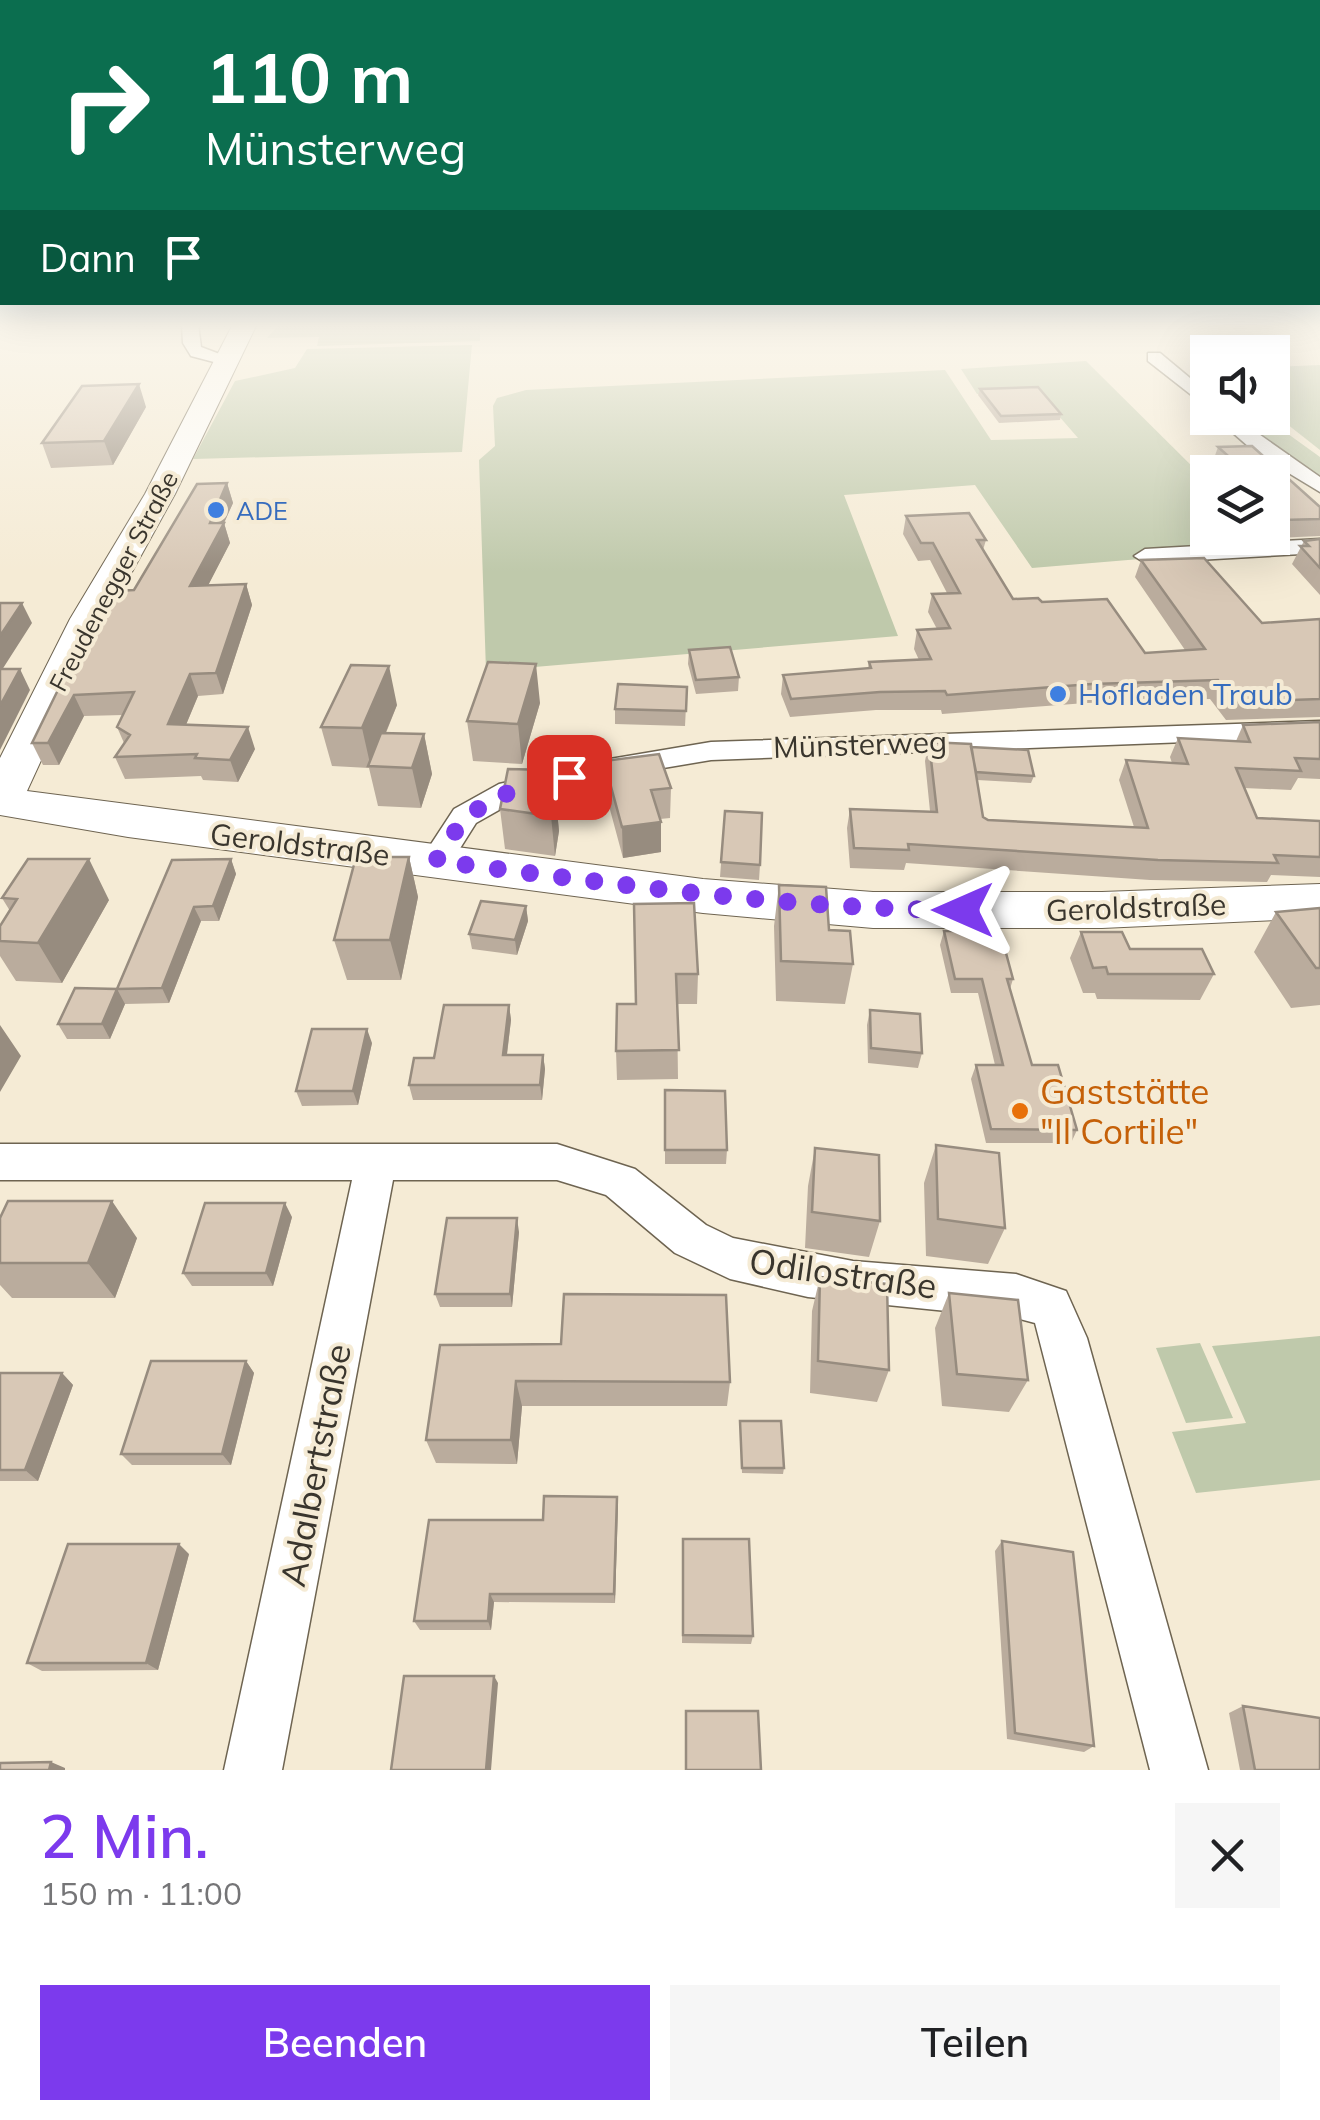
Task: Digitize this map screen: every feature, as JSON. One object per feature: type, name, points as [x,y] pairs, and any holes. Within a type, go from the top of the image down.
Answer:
[{"type":"street","name":"Freudenegger Straße","points":[[1,801],[88,619],[205,407]]},
{"type":"street","points":[[1245,435],[1320,486]]},
{"type":"street","points":[[1145,556],[1320,546]]},
{"type":"street","name":"Münsterweg","points":[[436,861],[465,816],[510,791],[604,769],[711,751],[1320,729]]},
{"type":"street","name":"Geroldstraße","points":[[1,801],[128,822],[703,896],[873,910],[1102,910],[1320,901]]},
{"type":"street","name":"Adalbertstraße","points":[[254,1770],[376,1160]]},
{"type":"street","name":"Odilostraße","points":[[0,1162],[557,1162],[593,1170],[626,1185],[701,1245],[739,1260],[787,1272],[1016,1296],[1050,1306],[1069,1356],[1180,1770]]},
{"type":"green space","points":[[221,407],[466,407],[462,452],[193,459]]},
{"type":"green space","points":[[493,407],[969,407],[991,440],[1078,438],[1051,407],[1132,407],[1190,464],[1190,549],[1138,552],[1140,559],[1032,568],[975,485],[844,495],[898,636],[486,671],[479,460],[495,446]]},
{"type":"green space","points":[[1290,407],[1320,407],[1320,450],[1290,426]]},
{"type":"green space","points":[[1255,435],[1290,435],[1320,457],[1320,477],[1290,459],[1290,455],[1271,448]]},
{"type":"green space","points":[[1320,1336],[1320,1480],[1196,1493],[1172,1432],[1246,1423],[1212,1346]]},
{"type":"green space","points":[[1200,1343],[1233,1418],[1186,1423],[1156,1348]]},
{"type":"building","points":[[68,407],[125,407],[104,441],[42,443]]},
{"type":"building","points":[[994,407],[1055,407],[1061,414],[1001,416]]},
{"type":"building","points":[[1252,446],[1262,455],[1227,455],[1218,447]]},
{"type":"building","points":[[1290,480],[1320,507],[1320,519],[1290,520]]},
{"type":"building","points":[[227,483],[210,523],[224,523],[190,586],[246,584],[216,673],[190,674],[168,724],[248,727],[230,760],[195,758],[197,754],[115,757],[130,735],[117,727],[134,692],[74,695],[48,743],[32,743],[78,649],[83,648],[115,591],[134,590],[197,484]]},
{"type":"building","points":[[969,513],[986,540],[977,540],[1013,599],[1107,599],[1145,653],[1205,649],[1141,560],[1204,558],[1262,623],[1320,619],[1320,699],[1234,702],[1218,680],[947,695],[945,691],[880,692],[791,699],[783,675],[871,668],[869,662],[931,659],[917,630],[950,628],[932,594],[960,593],[933,543],[921,543],[906,516]]},
{"type":"building","points":[[1320,539],[1320,568],[1300,546],[1309,546],[1304,541]]},
{"type":"building","points":[[0,603],[22,603],[0,636]]},
{"type":"building","points":[[730,647],[739,677],[696,680],[689,650]]},
{"type":"building","points":[[488,662],[536,664],[518,724],[467,721]]},
{"type":"building","points":[[351,665],[389,666],[362,728],[321,727]]},
{"type":"building","points":[[0,669],[20,669],[0,706]]},
{"type":"building","points":[[618,684],[687,687],[686,711],[615,709]]},
{"type":"building","points":[[1320,722],[1320,759],[1295,758],[1301,771],[1236,768],[1257,818],[1320,821],[1320,857],[1274,855],[1278,863],[1158,860],[908,844],[909,850],[854,848],[850,809],[937,812],[929,742],[971,744],[983,817],[988,820],[1148,828],[1126,760],[1188,764],[1178,738],[1250,742],[1243,725]]},
{"type":"building","points":[[381,733],[424,734],[412,768],[368,766]]},
{"type":"building","points":[[971,747],[1028,750],[1034,776],[976,772]]},
{"type":"building","points":[[659,754],[671,788],[651,790],[661,822],[622,827],[604,761]]},
{"type":"building","points":[[508,769],[550,770],[546,791],[555,791],[551,816],[500,809]]},
{"type":"building","points":[[725,811],[762,813],[760,865],[721,862]]},
{"type":"building","points":[[356,857],[409,857],[390,940],[334,940]]},
{"type":"building","points":[[28,859],[89,859],[38,943],[0,941],[0,926],[17,899],[2,898]]},
{"type":"building","points":[[231,859],[213,906],[194,907],[162,988],[117,989],[172,860]]},
{"type":"building","points":[[779,885],[826,887],[829,930],[850,931],[853,964],[781,961]]},
{"type":"building","points":[[481,901],[526,906],[515,940],[469,934]]},
{"type":"building","points":[[694,903],[698,974],[676,974],[679,1050],[616,1051],[617,1004],[636,1004],[634,904]]},
{"type":"building","points":[[1320,908],[1320,968],[1316,968],[1276,912]]},
{"type":"building","points":[[944,931],[1000,931],[1013,979],[1007,979],[1032,1065],[1058,1065],[1077,1130],[991,1129],[976,1065],[1003,1065],[982,979],[955,979]]},
{"type":"building","points":[[1081,932],[1122,932],[1130,949],[1202,949],[1214,974],[1108,974],[1106,967],[1093,968]]},
{"type":"building","points":[[75,988],[117,989],[102,1024],[58,1024]]},
{"type":"building","points":[[444,1005],[509,1005],[503,1055],[543,1055],[540,1085],[409,1085],[414,1058],[434,1058]]},
{"type":"building","points":[[870,1010],[920,1014],[922,1053],[871,1048]]},
{"type":"building","points":[[312,1029],[367,1029],[353,1091],[296,1091]]},
{"type":"building","points":[[665,1090],[725,1091],[727,1150],[665,1150]]},
{"type":"building","points":[[936,1145],[999,1153],[1005,1228],[938,1219]]},
{"type":"building","points":[[815,1148],[879,1155],[880,1221],[812,1212]]},
{"type":"building","points":[[8,1201],[112,1201],[88,1263],[0,1263],[0,1218]]},
{"type":"building","points":[[205,1203],[285,1203],[266,1273],[183,1273]]},
{"type":"building","points":[[447,1218],[517,1218],[510,1294],[435,1294]]},
{"type":"building","points":[[820,1277],[887,1284],[889,1370],[818,1361]]},
{"type":"building","points":[[949,1293],[1018,1300],[1028,1380],[957,1374]]},
{"type":"building","points":[[564,1294],[726,1295],[730,1382],[516,1381],[511,1440],[426,1440],[440,1345],[561,1344]]},
{"type":"building","points":[[151,1361],[246,1361],[222,1454],[121,1454]]},
{"type":"building","points":[[0,1373],[62,1373],[25,1470],[0,1470]]},
{"type":"building","points":[[740,1421],[781,1421],[784,1468],[742,1468]]},
{"type":"building","points":[[544,1496],[617,1497],[614,1594],[490,1594],[488,1621],[414,1621],[429,1520],[543,1520]]},
{"type":"building","points":[[683,1539],[749,1539],[753,1636],[683,1635]]},
{"type":"building","points":[[1002,1541],[1073,1552],[1094,1746],[1015,1733]]},
{"type":"building","points":[[68,1544],[179,1544],[146,1663],[27,1663]]},
{"type":"building","points":[[404,1676],[494,1676],[486,1770],[391,1770]]},
{"type":"building","points":[[1243,1706],[1320,1718],[1320,1770],[1255,1770]]},
{"type":"building","points":[[686,1711],[758,1711],[761,1770],[686,1770]]},
{"type":"building","points":[[51,1762],[49,1770],[0,1770],[0,1763]]},
{"type":"place","name":"ADE","points":[[216,510]]},
{"type":"place","name":"Hofladen Traub","points":[[1058,694]]},
{"type":"place","name":"Gaststätte \"Il Cortile\"","points":[[1020,1111]]},
{"type":"route","points":[[569,777],[510,791],[482,804],[465,816],[436,861],[703,896],[873,910],[963,910]]}]
